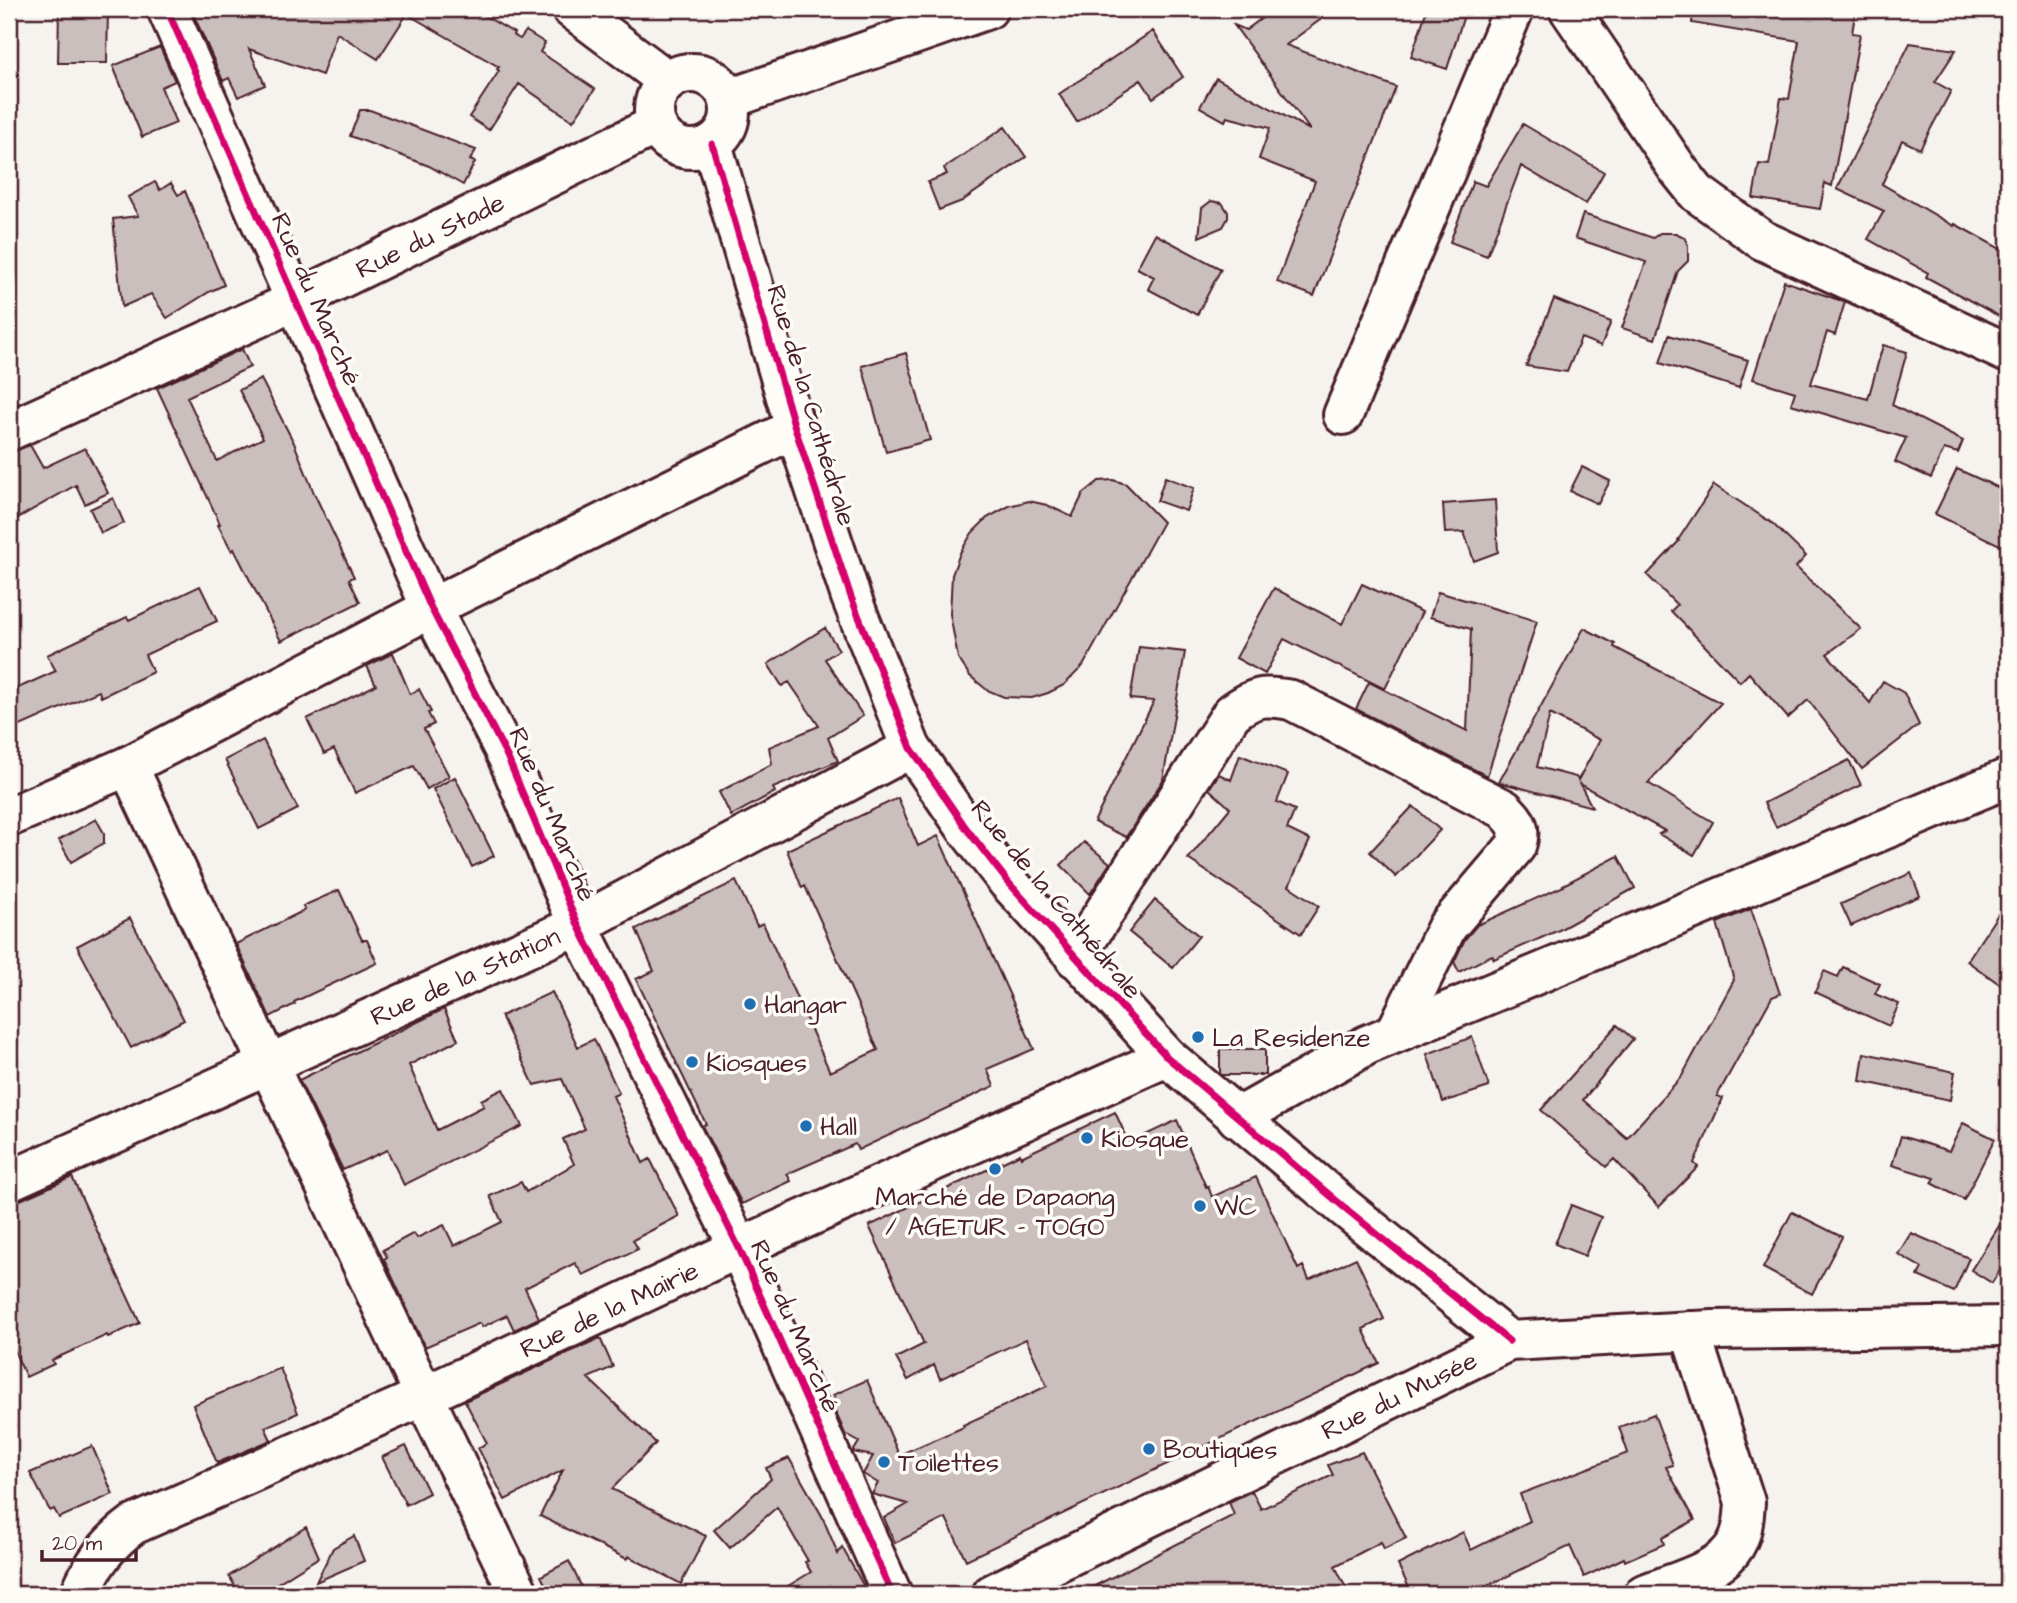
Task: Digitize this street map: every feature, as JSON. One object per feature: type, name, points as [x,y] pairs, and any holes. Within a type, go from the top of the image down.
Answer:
[{"type":"street","name":"Rue du Marché","points":[[167,9],[431,608],[507,756],[578,925],[739,1248],[892,1594]]},
{"type":"street","points":[[572,9],[668,81]]},
{"type":"street","points":[[729,99],[988,9]]},
{"type":"street","points":[[1343,415],[1514,9]]},
{"type":"street","points":[[1569,9],[1678,169],[1697,193],[1720,212],[1762,240],[2008,353]]},
{"type":"street","points":[[703,74],[723,88],[729,99],[728,124],[722,135],[712,144],[700,149],[686,149],[674,145],[663,137],[656,125],[655,102],[660,90],[668,81],[679,75],[703,74]]},
{"type":"street","name":"Rue du Stade","points":[[9,431],[295,301],[656,125]]},
{"type":"street","name":"Rue de la Cathédrale","points":[[712,144],[795,428],[851,597],[911,748],[966,828],[1008,882],[1167,1057],[1509,1342]]},
{"type":"street","points":[[9,817],[128,766],[431,608],[795,428]]},
{"type":"street","points":[[1075,958],[1232,713],[1250,700],[1266,696],[1291,700],[1504,809],[1516,821],[1520,833],[1516,846],[1447,927],[1396,1032]]},
{"type":"street","name":"Rue de la Station","points":[[9,1181],[578,925],[911,748]]},
{"type":"street","points":[[128,766],[267,1065],[520,1594]]},
{"type":"street","points":[[1237,1118],[1367,1045],[1396,1032],[2008,778]]},
{"type":"street","name":"Rue de la Mairie","points":[[80,1594],[100,1555],[115,1538],[132,1525],[424,1396],[739,1248],[1167,1057]]},
{"type":"street","name":"Rue du Musée","points":[[992,1594],[1509,1342],[1690,1331],[2008,1326]]},
{"type":"street","points":[[1644,1594],[1715,1565],[1733,1549],[1743,1526],[1745,1502],[1690,1331]]},
{"type":"building","points":[[59,9],[108,9],[107,63],[58,63]]},
{"type":"building","points":[[191,9],[473,9],[520,39],[526,31],[545,43],[540,52],[595,89],[573,121],[519,84],[489,130],[469,117],[499,67],[407,14],[378,59],[337,33],[322,75],[249,49],[265,85],[238,97],[229,78],[223,81]]},
{"type":"building","points":[[1274,9],[1335,9],[1286,45],[1396,87],[1314,296],[1277,282],[1315,181],[1259,159],[1270,128],[1227,117],[1225,121],[1200,107],[1216,78],[1310,130],[1234,25],[1246,30]]},
{"type":"building","points":[[1427,9],[1466,9],[1447,69],[1411,57]]},
{"type":"building","points":[[1693,9],[1856,9],[1852,33],[1860,34],[1832,186],[1825,183],[1820,209],[1753,198],[1759,164],[1769,165],[1781,98],[1789,99],[1799,41],[1692,23]]},
{"type":"building","points":[[1153,31],[1183,77],[1153,98],[1141,80],[1077,122],[1059,94]]},
{"type":"building","points":[[1910,43],[1956,50],[1935,82],[1951,91],[1920,149],[1902,140],[1882,184],[1954,226],[1955,224],[2008,253],[2008,321],[1926,277],[1928,273],[1868,239],[1884,211],[1837,189]]},
{"type":"building","points":[[160,47],[175,81],[161,87],[176,123],[142,137],[113,66]]},
{"type":"building","points":[[360,110],[370,110],[476,150],[470,160],[475,162],[463,185],[429,166],[350,136]]},
{"type":"building","points":[[1523,124],[1604,172],[1586,204],[1521,166],[1487,256],[1450,242],[1473,181],[1486,186]]},
{"type":"building","points":[[1005,127],[1026,157],[962,201],[939,210],[928,182],[947,174],[944,168]]},
{"type":"building","points":[[155,182],[160,190],[171,183],[178,195],[185,191],[224,285],[167,318],[151,294],[122,307],[113,219],[138,216],[128,197]]},
{"type":"building","points":[[1211,201],[1222,203],[1228,212],[1228,218],[1223,227],[1199,237],[1202,208]]},
{"type":"building","points":[[1583,214],[1653,238],[1660,233],[1676,233],[1684,237],[1688,245],[1688,261],[1678,271],[1655,339],[1622,328],[1646,262],[1575,238]]},
{"type":"building","points":[[1155,234],[1221,269],[1197,315],[1148,289],[1154,277],[1137,268]]},
{"type":"building","points":[[1784,281],[1845,302],[1835,335],[1827,332],[1811,384],[1868,399],[1883,345],[1907,352],[1892,405],[1963,441],[1958,453],[1944,449],[1931,478],[1895,462],[1906,438],[1791,404],[1795,392],[1753,379]]},
{"type":"building","points":[[1554,299],[1611,322],[1601,346],[1581,338],[1567,372],[1526,366]]},
{"type":"building","points":[[1669,335],[1748,360],[1739,388],[1660,363]]},
{"type":"building","points":[[242,349],[250,367],[187,397],[217,461],[263,438],[239,390],[261,379],[294,443],[314,493],[354,577],[349,579],[360,602],[281,641],[234,549],[232,551],[218,525],[220,524],[157,388]]},
{"type":"building","points":[[906,353],[930,440],[886,452],[862,366]]},
{"type":"building","points":[[30,445],[43,468],[85,448],[108,493],[85,504],[76,485],[9,523],[9,453]]},
{"type":"building","points":[[1582,467],[1610,481],[1598,504],[1570,491]]},
{"type":"building","points":[[1957,469],[2008,492],[2008,549],[1935,514]]},
{"type":"building","points":[[1165,477],[1194,488],[1186,511],[1157,501]]},
{"type":"building","points":[[1113,480],[1126,484],[1163,522],[1083,666],[1064,685],[1032,698],[1004,697],[987,690],[970,676],[958,658],[950,614],[952,575],[960,553],[972,533],[987,518],[1009,506],[1029,501],[1047,505],[1072,517],[1083,494],[1099,481]]},
{"type":"building","points":[[1714,485],[1772,523],[1806,556],[1796,567],[1861,629],[1827,654],[1870,703],[1883,681],[1904,693],[1919,725],[1862,769],[1808,700],[1788,718],[1749,673],[1740,682],[1671,611],[1677,605],[1647,575],[1679,541]]},
{"type":"building","points":[[113,498],[124,523],[101,533],[90,509]]},
{"type":"building","points":[[1495,500],[1498,552],[1474,561],[1464,532],[1445,533],[1443,504]]},
{"type":"building","points":[[1362,584],[1422,612],[1385,689],[1284,639],[1265,674],[1236,658],[1274,588],[1342,624]]},
{"type":"building","points":[[200,586],[217,621],[145,655],[153,672],[101,697],[99,691],[9,731],[9,692],[56,671],[47,655]]},
{"type":"building","points":[[1438,592],[1537,621],[1487,776],[1356,709],[1369,682],[1467,731],[1471,629],[1430,617]]},
{"type":"building","points":[[825,628],[839,650],[825,659],[863,716],[828,738],[838,761],[773,788],[775,792],[731,816],[719,792],[772,764],[769,747],[819,726],[789,682],[782,686],[768,664]]},
{"type":"building","points":[[1584,628],[1615,644],[1614,647],[1721,703],[1648,783],[1713,822],[1694,855],[1659,834],[1665,831],[1580,784],[1592,807],[1499,782]],"holes":[[[1550,714],[1600,740],[1578,780],[1576,777],[1537,767]]]},
{"type":"building","points":[[1139,647],[1185,652],[1163,780],[1126,837],[1094,822],[1154,701],[1130,699]]},
{"type":"building","points":[[393,653],[410,694],[419,689],[431,712],[428,713],[434,724],[424,729],[449,776],[427,789],[414,766],[355,793],[334,749],[324,754],[307,719],[376,685],[367,666]]},
{"type":"building","points":[[263,740],[298,809],[259,829],[225,760]]},
{"type":"building","points":[[1240,755],[1288,774],[1277,802],[1295,810],[1287,829],[1310,840],[1289,886],[1319,906],[1301,934],[1188,859],[1230,808],[1209,789],[1219,774],[1231,780]]},
{"type":"building","points":[[1849,760],[1861,785],[1776,827],[1764,803]]},
{"type":"building","points":[[455,777],[494,856],[472,867],[433,789]]},
{"type":"building","points":[[898,798],[918,846],[938,836],[1034,1049],[987,1069],[994,1086],[858,1150],[855,1144],[787,1174],[791,1181],[742,1204],[702,1126],[706,1124],[636,979],[654,971],[636,929],[736,881],[757,926],[763,923],[830,1072],[878,1050],[787,850]]},
{"type":"building","points":[[1413,806],[1440,830],[1396,877],[1370,852]]},
{"type":"building","points":[[96,819],[104,833],[104,843],[71,862],[59,840]]},
{"type":"building","points":[[1084,842],[1110,863],[1090,894],[1061,865]]},
{"type":"building","points":[[1618,856],[1635,888],[1559,930],[1494,959],[1492,955],[1459,972],[1454,962],[1465,939],[1477,925],[1564,886]]},
{"type":"building","points":[[1911,873],[1920,896],[1851,926],[1841,904]]},
{"type":"building","points":[[339,890],[362,940],[367,940],[377,963],[294,1002],[295,1004],[270,1017],[236,944],[305,910],[303,906]]},
{"type":"building","points":[[2008,899],[2008,990],[1967,961]]},
{"type":"building","points":[[1155,900],[1199,936],[1173,968],[1129,932]]},
{"type":"building","points":[[1751,909],[1780,994],[1772,997],[1717,1096],[1723,1098],[1694,1163],[1698,1167],[1659,1207],[1614,1159],[1606,1167],[1541,1110],[1617,1025],[1633,1039],[1583,1100],[1627,1138],[1682,1076],[1734,980],[1717,923]]},
{"type":"building","points":[[130,918],[184,1020],[131,1048],[77,946]]},
{"type":"building","points":[[1843,967],[1880,984],[1875,994],[1899,1004],[1889,1026],[1815,992],[1824,971],[1838,977]]},
{"type":"building","points":[[552,992],[578,1047],[594,1039],[619,1093],[613,1096],[643,1163],[650,1159],[679,1216],[633,1240],[638,1249],[583,1275],[575,1263],[525,1288],[539,1318],[514,1330],[507,1315],[482,1327],[480,1323],[425,1347],[384,1259],[387,1257],[383,1250],[414,1233],[417,1238],[444,1225],[454,1246],[502,1222],[490,1196],[521,1182],[526,1192],[574,1164],[563,1139],[585,1129],[562,1079],[534,1085],[501,1016]]},
{"type":"building","points":[[444,1009],[458,1040],[409,1065],[437,1130],[484,1106],[481,1100],[503,1089],[522,1126],[404,1185],[387,1150],[343,1170],[299,1080]]},
{"type":"building","points":[[1472,1037],[1489,1087],[1443,1102],[1427,1054]]},
{"type":"building","points":[[1220,1049],[1265,1049],[1265,1075],[1220,1074]]},
{"type":"building","points":[[1864,1053],[1955,1072],[1950,1100],[1860,1081]]},
{"type":"building","points":[[1115,1112],[1129,1143],[1177,1120],[1212,1197],[1256,1177],[1298,1269],[1303,1266],[1309,1280],[1356,1258],[1384,1319],[1363,1329],[1379,1363],[966,1560],[946,1518],[895,1543],[884,1518],[908,1504],[872,1494],[878,1483],[863,1474],[873,1456],[853,1452],[859,1442],[845,1434],[831,1401],[835,1399],[833,1395],[867,1380],[899,1455],[1047,1386],[1026,1339],[940,1379],[934,1365],[908,1380],[896,1358],[924,1344],[869,1226]]},
{"type":"building","points":[[1963,1123],[1995,1139],[1964,1200],[1932,1183],[1935,1178],[1892,1165],[1901,1136],[1949,1151]]},
{"type":"building","points":[[72,1177],[140,1323],[52,1360],[54,1364],[26,1377],[9,1339],[9,1203]]},
{"type":"building","points":[[1571,1205],[1601,1217],[1585,1256],[1555,1244]]},
{"type":"building","points":[[1792,1212],[1842,1237],[1812,1294],[1763,1268]]},
{"type":"building","points":[[2008,1212],[2008,1257],[1992,1283],[1971,1270]]},
{"type":"building","points":[[1911,1233],[1969,1258],[1954,1292],[1918,1276],[1922,1268],[1898,1254]]},
{"type":"building","points":[[600,1338],[613,1367],[588,1378],[656,1443],[612,1489],[706,1536],[681,1584],[628,1556],[627,1559],[540,1516],[563,1470],[505,1500],[478,1448],[487,1443],[465,1401]]},
{"type":"building","points":[[280,1368],[298,1413],[265,1427],[271,1440],[217,1463],[193,1405]]},
{"type":"building","points":[[1654,1414],[1673,1465],[1666,1467],[1695,1520],[1662,1538],[1664,1544],[1625,1561],[1624,1558],[1584,1577],[1570,1546],[1489,1585],[1493,1594],[1412,1594],[1398,1565],[1463,1532],[1471,1550],[1530,1521],[1520,1494],[1628,1453],[1619,1427]]},
{"type":"building","points":[[92,1446],[113,1494],[59,1518],[54,1509],[50,1511],[30,1473]]},
{"type":"building","points":[[406,1446],[429,1493],[406,1505],[382,1457]]},
{"type":"building","points":[[1362,1452],[1406,1538],[1384,1549],[1381,1542],[1335,1566],[1349,1594],[1079,1594],[1234,1515],[1229,1502],[1252,1491],[1261,1509],[1333,1475],[1328,1465]]},
{"type":"building","points":[[789,1458],[822,1516],[838,1554],[842,1547],[868,1594],[775,1594],[811,1572],[805,1562],[808,1561],[777,1507],[730,1548],[714,1530],[771,1479],[766,1468]]},
{"type":"building","points":[[306,1527],[319,1557],[260,1594],[240,1594],[229,1576]]},
{"type":"building","points":[[354,1536],[364,1561],[316,1582],[333,1548]]},
{"type":"building","points":[[569,1561],[585,1594],[550,1594],[541,1576]]},
{"type":"cycle path","points":[[167,9],[431,608],[507,756],[578,925],[739,1248],[892,1594]]},
{"type":"cycle path","points":[[712,144],[795,428],[851,597],[911,748],[966,828],[1008,882],[1167,1057],[1345,1208],[1509,1341]]},
{"type":"place","name":"Hangar","points":[[750,1004]]},
{"type":"place","name":"La Residenze","points":[[1198,1037]]},
{"type":"place","name":"Kiosques","points":[[692,1062]]},
{"type":"place","name":"Hall","points":[[806,1126]]},
{"type":"place","name":"Kiosque","points":[[1087,1138]]},
{"type":"place","name":"Marché de Dapaong / AGETUR - TOGO","points":[[995,1169]]},
{"type":"place","name":"WC","points":[[1200,1206]]},
{"type":"place","name":"Boutiques","points":[[1149,1449]]},
{"type":"place","name":"Toilettes","points":[[884,1462]]}]
